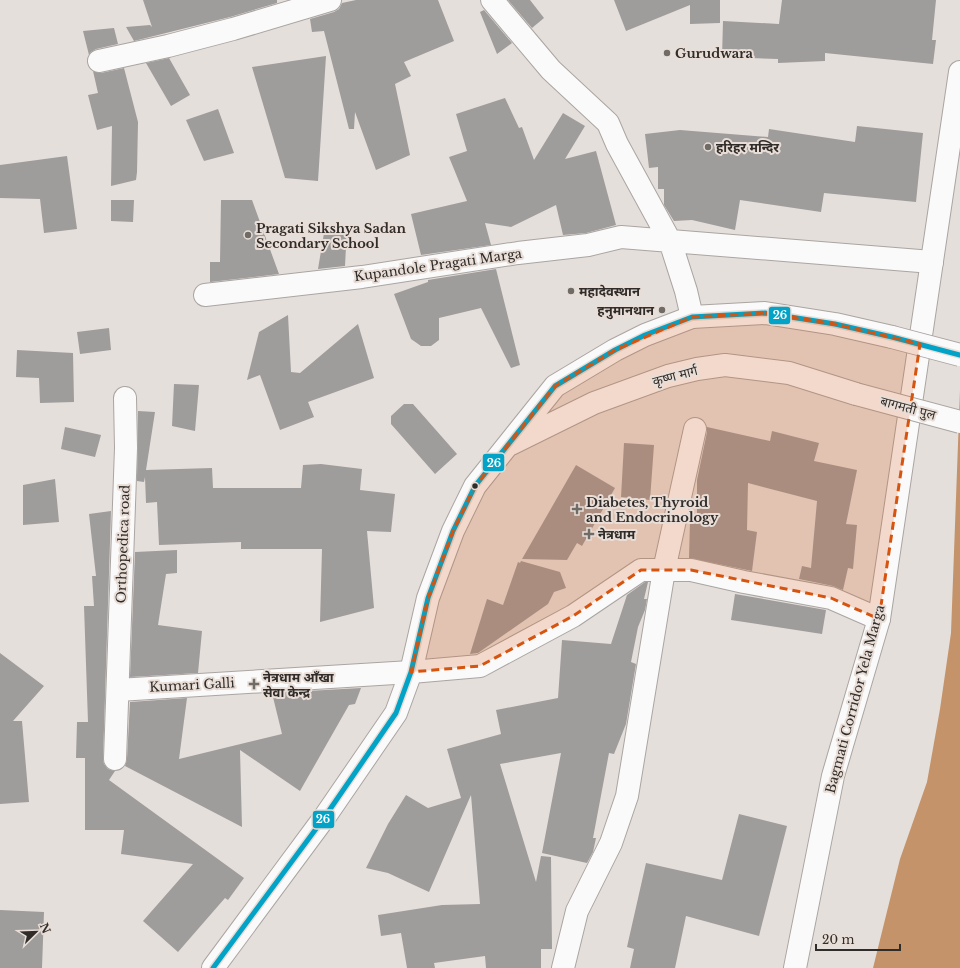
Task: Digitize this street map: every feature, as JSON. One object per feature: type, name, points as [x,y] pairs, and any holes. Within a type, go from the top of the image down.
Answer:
[{"type":"street","points":[[99,62],[234,29],[330,0]]},
{"type":"street","points":[[492,0],[551,70],[608,123],[617,144],[670,241],[686,291],[692,317]]},
{"type":"street","name":"Bagmati Corridor Yela Marga","points":[[795,968],[833,776],[879,619],[960,72]]},
{"type":"street","name":"Kupandole Pragati Marga","points":[[205,295],[362,277],[518,253],[588,245],[621,237],[932,262]]},
{"type":"street","points":[[213,968],[324,818],[396,713],[410,672],[428,598],[453,531],[475,486],[555,386],[645,334],[692,317],[765,313],[835,324],[960,355]]},
{"type":"street","name":"कृष्ण मार्ग","points":[[505,448],[594,402],[668,376],[725,364],[789,373],[856,394]]},
{"type":"street","name":"बागमती पुल","points":[[856,394],[960,422]]},
{"type":"street","name":"Orthopedica road","points":[[115,759],[126,448],[125,398]]},
{"type":"street","points":[[563,968],[577,911],[611,843],[628,796],[664,570],[695,429]]},
{"type":"street","points":[[410,672],[480,666],[573,616],[641,570],[691,570],[744,582],[831,598],[879,619]]},
{"type":"street","name":"Kumari Galli","points":[[118,690],[410,672]]},
{"type":"street","name":"Kumari Galli","points":[[118,690],[228,678],[410,672]]},
{"type":"highlighted area","points":[[765,313],[835,324],[920,344],[879,619],[831,598],[691,570],[641,570],[573,616],[480,666],[411,672],[428,598],[453,531],[475,486],[555,386],[615,350],[692,317]]},
{"type":"shaded area","points":[[960,390],[960,968],[873,968],[900,859],[927,782],[940,709],[951,633]]},
{"type":"building","points":[[143,0],[277,0],[277,3],[230,17],[134,41],[126,27],[150,25],[152,27]]},
{"type":"building","points":[[356,0],[438,0],[454,41],[404,62],[411,76],[395,84],[410,155],[376,170],[355,112],[354,129],[349,129],[324,31],[312,32],[310,19],[334,12],[339,9],[342,3]]},
{"type":"building","points":[[508,0],[530,0],[544,18],[532,28]]},
{"type":"building","points":[[614,0],[720,0],[720,23],[690,24],[690,5],[626,31]]},
{"type":"building","points":[[782,0],[936,0],[932,40],[936,40],[933,64],[825,53],[825,61],[778,63],[778,59],[722,57],[723,21],[779,24]]},
{"type":"building","points":[[484,10],[512,43],[497,54],[480,12]]},
{"type":"building","points":[[114,28],[118,44],[96,49],[89,55],[83,31]]},
{"type":"building","points":[[326,56],[318,181],[285,178],[252,67]]},
{"type":"building","points":[[169,58],[190,95],[171,106],[146,63]]},
{"type":"building","points":[[124,68],[138,122],[137,172],[136,180],[111,186],[112,126],[97,130],[88,95],[98,93],[93,71],[101,73]]},
{"type":"building","points":[[505,98],[519,128],[522,127],[534,160],[563,113],[585,126],[565,159],[596,151],[616,225],[586,233],[563,235],[556,205],[511,227],[485,223],[491,245],[421,255],[411,214],[467,201],[449,157],[467,151],[456,114]]},
{"type":"building","points":[[218,109],[234,153],[204,161],[186,120]]},
{"type":"building","points":[[857,126],[923,133],[916,202],[824,193],[821,212],[740,200],[735,230],[692,220],[674,221],[664,205],[664,189],[658,189],[658,167],[649,168],[645,134],[680,130],[768,137],[769,129],[855,142]]},
{"type":"building","points":[[67,156],[77,229],[44,233],[40,199],[0,198],[0,165]]},
{"type":"building","points":[[111,200],[134,200],[133,222],[111,221]]},
{"type":"building","points":[[221,200],[252,200],[279,274],[210,282],[210,262],[220,262]]},
{"type":"building","points":[[325,227],[347,228],[345,266],[318,269]]},
{"type":"building","points":[[496,269],[520,365],[511,368],[481,308],[439,318],[439,340],[431,346],[421,346],[411,339],[394,294],[428,282],[428,280]]},
{"type":"building","points":[[288,315],[291,372],[300,373],[358,324],[374,378],[308,402],[314,417],[280,430],[260,375],[247,380],[259,332]]},
{"type":"building","points":[[109,328],[111,350],[80,354],[77,332]]},
{"type":"building","points":[[17,350],[73,353],[74,402],[40,403],[39,378],[16,377]]},
{"type":"building","points":[[174,384],[199,385],[195,431],[172,426]]},
{"type":"building","points":[[404,404],[413,404],[457,454],[435,474],[391,424],[391,416]]},
{"type":"building","points":[[138,411],[155,412],[146,470],[212,468],[213,488],[301,488],[303,465],[321,464],[362,469],[360,490],[395,494],[391,532],[367,531],[374,608],[320,622],[322,549],[241,549],[241,542],[159,545],[157,502],[146,503],[145,477],[144,482],[137,481]]},
{"type":"building","points":[[65,427],[101,435],[95,457],[61,449]]},
{"type":"building","points":[[707,427],[770,441],[772,431],[819,443],[814,461],[857,470],[846,524],[857,525],[853,569],[848,568],[843,590],[833,586],[799,579],[802,566],[811,568],[817,501],[748,483],[747,530],[757,532],[752,571],[689,558],[690,521],[697,521],[697,480]]},
{"type":"building","points":[[624,443],[654,445],[650,500],[621,497]]},
{"type":"building","name":"Diabetes, Thyroid and Endocrinology","points":[[576,465],[615,488],[582,546],[577,543],[567,560],[522,559]]},
{"type":"building","points":[[55,479],[59,522],[23,525],[23,485]]},
{"type":"building","points":[[111,511],[103,759],[104,764],[108,769],[115,771],[109,780],[244,878],[228,900],[225,898],[178,952],[143,921],[193,864],[121,854],[124,830],[85,830],[85,758],[76,758],[77,722],[88,722],[84,606],[94,606],[92,576],[96,576],[89,514]]},
{"type":"building","points":[[177,550],[177,573],[166,574],[158,625],[202,631],[198,673],[130,677],[135,552]]},
{"type":"building","points":[[521,561],[560,572],[566,588],[554,592],[548,604],[478,653],[470,654],[487,599],[503,605],[518,562],[520,563]]},
{"type":"building","points":[[645,582],[648,582],[644,599],[647,599],[645,610],[638,627],[631,662],[636,664],[626,724],[614,754],[609,753],[593,838],[596,838],[593,852],[587,863],[542,853],[561,753],[500,764],[536,882],[541,856],[551,857],[552,949],[541,949],[541,968],[486,968],[485,956],[434,963],[435,968],[407,968],[401,933],[381,936],[378,915],[442,905],[480,904],[471,795],[429,892],[388,873],[366,868],[388,824],[406,795],[428,808],[461,798],[447,749],[501,734],[496,710],[558,698],[562,640],[611,644],[627,595]]},
{"type":"building","points":[[735,594],[826,610],[822,634],[731,620]]},
{"type":"building","points":[[0,653],[44,686],[13,721],[22,721],[29,802],[0,804]]},
{"type":"building","points":[[361,688],[355,704],[349,705],[300,791],[240,750],[242,827],[125,766],[127,759],[130,702],[187,698],[179,759],[282,734],[272,693]]},
{"type":"building","points":[[739,814],[787,826],[759,936],[686,916],[675,968],[630,968],[634,949],[627,947],[646,863],[722,880]]},
{"type":"building","points":[[0,910],[44,912],[42,968],[0,968]]},
{"type":"transit line","name":"26","points":[[213,968],[324,818],[396,713],[411,672],[428,598],[453,531],[475,486],[555,386],[615,350],[645,335],[692,317],[765,313],[835,324],[960,355]]},
{"type":"place","name":"Gurudwara","points":[[667,53]]},
{"type":"place","name":"हरिहर मन्दिर","points":[[708,147]]},
{"type":"place","name":"Pragati Sikshya Sadan Secondary School","points":[[248,235]]},
{"type":"place","name":"महादेवस्थान","points":[[571,291]]},
{"type":"place","name":"हनुमानथान","points":[[662,310]]},
{"type":"place","name":"Diabetes, Thyroid and Endocrinology","points":[[577,509]]},
{"type":"place","name":"नेत्रधाम","points":[[589,534]]},
{"type":"place","name":"नेत्रधाम आँखा सेवा केन्द्र","points":[[254,684]]}]
